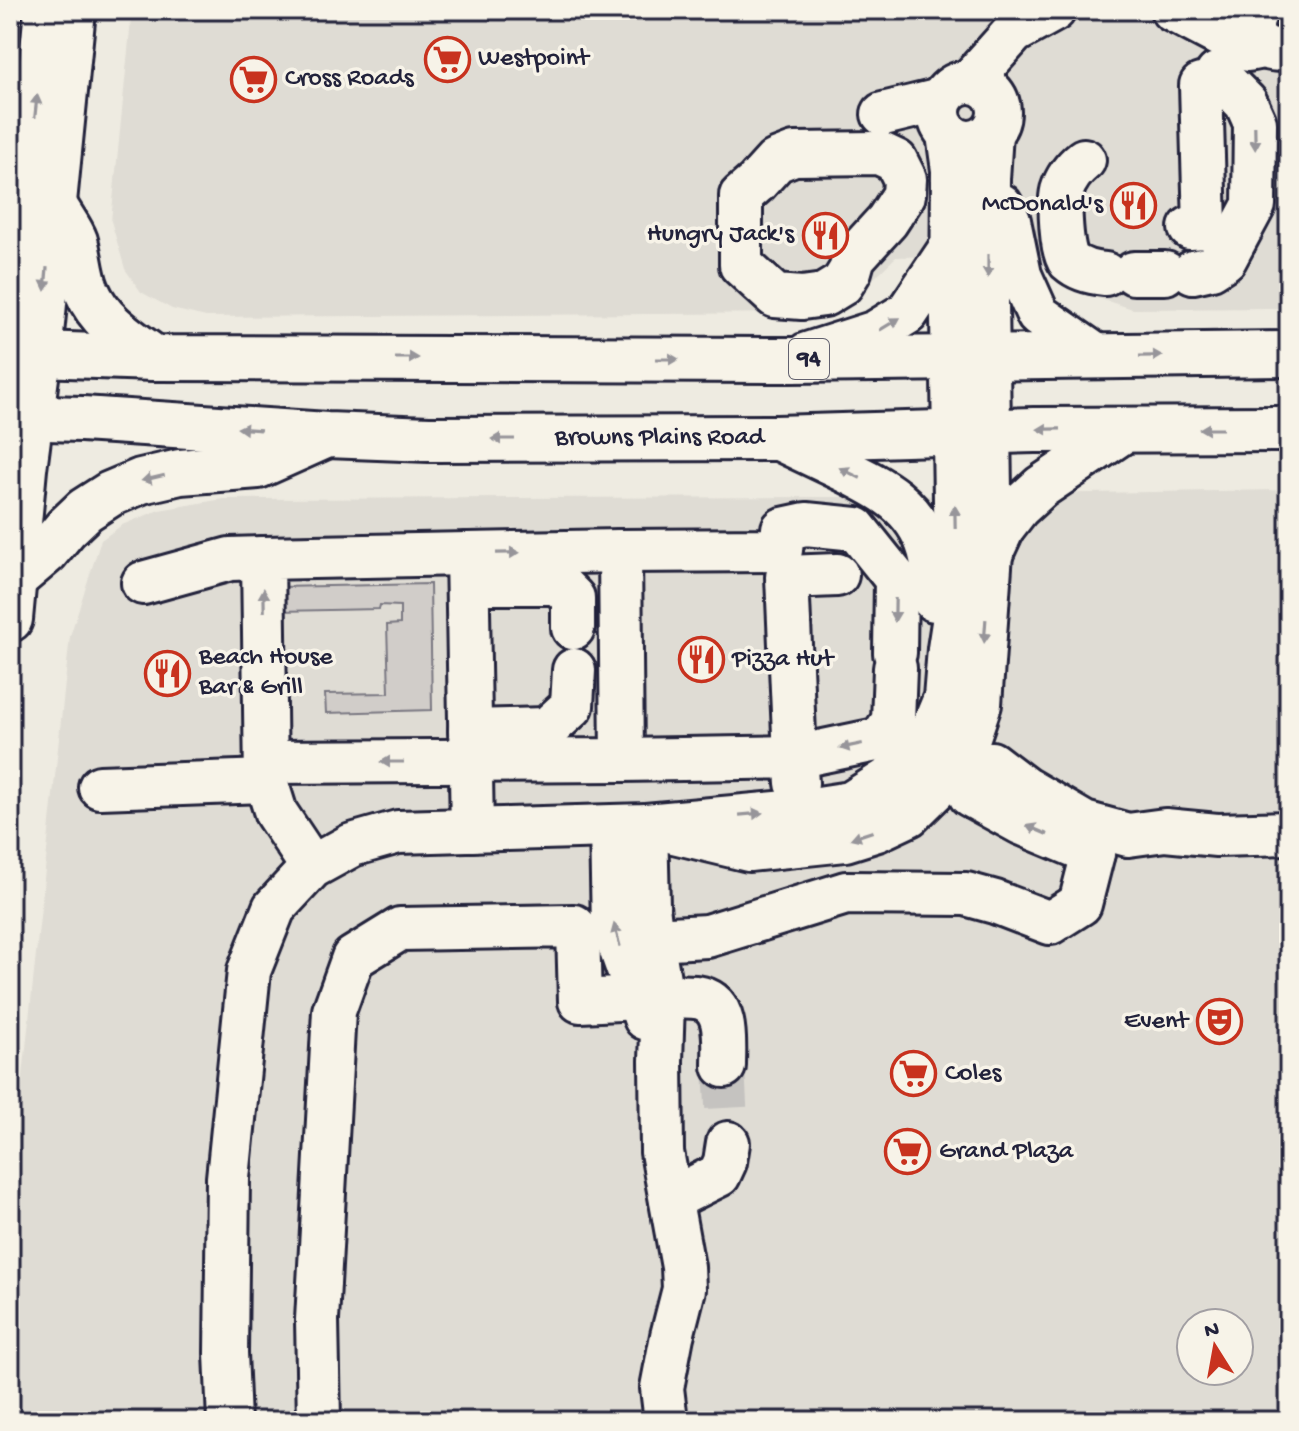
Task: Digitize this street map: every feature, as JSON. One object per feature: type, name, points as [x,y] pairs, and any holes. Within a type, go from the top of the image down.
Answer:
[{"type":"main road","points":[[12,600],[20,355],[53,204],[73,10]]},
{"type":"main road","points":[[53,204],[74,238],[87,293],[119,333],[154,358]]},
{"type":"main road","name":"94","points":[[20,355],[791,360],[1289,354]]},
{"type":"main road","name":"Browns Plains Road","points":[[20,417],[443,439],[777,438],[1127,429],[1289,429]]},
{"type":"main road","points":[[12,600],[66,528],[85,510],[110,494],[141,481],[180,472],[258,466],[327,435]]},
{"type":"street","points":[[10,323],[24,230],[46,10]]},
{"type":"street","points":[[1172,10],[1248,50],[1266,30],[1210,10]]},
{"type":"street","points":[[1043,17],[1014,32],[964,111],[953,170],[954,243],[971,358],[972,432],[956,561],[955,610],[949,649],[942,755],[970,795],[1021,823],[1093,853],[1150,860],[1217,835]]},
{"type":"street","points":[[1084,160],[1072,170],[1062,193],[1062,246],[1068,260],[1089,273],[1149,273],[1211,268],[1225,259],[1254,205],[1255,123],[1246,103],[1209,80],[1205,227],[1190,228]]},
{"type":"street","points":[[964,111],[988,179],[1009,221],[1020,275],[1038,315],[1097,356]]},
{"type":"street","points":[[879,153],[896,161],[905,179],[904,195],[887,221],[854,257],[842,284],[824,295],[802,298],[775,296],[741,265],[741,196],[776,161],[794,154],[879,153]]},
{"type":"street","points":[[971,358],[987,316],[988,179]]},
{"type":"street","points":[[791,360],[876,332],[896,321],[907,313],[954,243]]},
{"type":"street","points":[[991,553],[1004,526],[1041,487],[1127,429]]},
{"type":"street","points":[[629,826],[749,850],[845,840],[909,815],[942,755],[980,704],[991,553],[972,432]]},
{"type":"street","points":[[777,438],[882,488],[907,509],[929,548],[933,569],[934,626],[949,649]]},
{"type":"street","points":[[468,568],[620,551],[781,550],[783,529],[806,524],[856,529],[896,579],[893,721],[881,739],[795,757],[622,760],[470,746]]},
{"type":"street","points":[[620,551],[622,760]]},
{"type":"street","points":[[263,558],[266,772],[276,813],[312,867]]},
{"type":"street","points":[[143,583],[230,559],[468,568],[558,583],[573,598],[573,628]]},
{"type":"street","points":[[468,568],[472,830]]},
{"type":"street","points":[[799,811],[787,577],[837,575]]},
{"type":"street","points":[[100,787],[266,772],[470,746],[547,729],[572,706],[574,670]]},
{"type":"street","points":[[229,1421],[226,1353],[228,1178],[249,971],[274,908],[312,867],[352,845],[398,832],[629,826],[799,811],[851,803],[898,773],[942,755],[991,763],[1024,788],[1084,823],[1128,835],[1165,830],[1217,835],[1289,833]]},
{"type":"street","points":[[629,826],[648,906],[652,939],[650,998],[661,1061],[662,1152],[683,1267],[684,1289],[662,1388],[666,1421]]},
{"type":"street","points":[[629,826],[613,928],[650,998]]},
{"type":"street","points":[[652,939],[707,936],[846,893],[966,894],[1050,923],[1080,904],[1093,853]]},
{"type":"street","points":[[319,1421],[317,1320],[334,1011],[353,958],[400,929],[574,926],[578,930],[580,1001],[701,998],[714,1004],[721,1015],[724,1066]]},
{"type":"street","points":[[671,1199],[719,1175],[728,1143]]},
{"type":"shaded area","points":[[132,10],[1289,10],[1289,308],[1133,309],[1078,292],[1046,254],[896,257],[852,299],[820,313],[206,317],[172,309],[141,292],[125,269],[111,221]]},
{"type":"shaded area","points":[[1289,490],[1289,1421],[10,1421],[10,1197],[70,636],[101,540],[122,525],[159,510],[223,499],[832,497]]},
{"type":"shaded area","points":[[430,584],[432,710],[326,713],[325,694],[389,693],[387,625],[400,624],[400,606],[279,611],[279,587]]},
{"type":"tunnel","points":[[724,1066],[728,1143]]},
{"type":"place","name":"Westpoint","points":[[447,59]]},
{"type":"place","name":"Cross Roads","points":[[254,79]]},
{"type":"place","name":"McDonald's","points":[[1134,205]]},
{"type":"place","name":"Hungry Jack's","points":[[825,235]]},
{"type":"place","name":"Pizza Hut","points":[[701,660]]},
{"type":"place","name":"Beach House Bar & Grill","points":[[168,673]]},
{"type":"place","name":"Event","points":[[1219,1022]]},
{"type":"place","name":"Coles","points":[[914,1074]]},
{"type":"place","name":"Grand Plaza","points":[[908,1152]]}]
